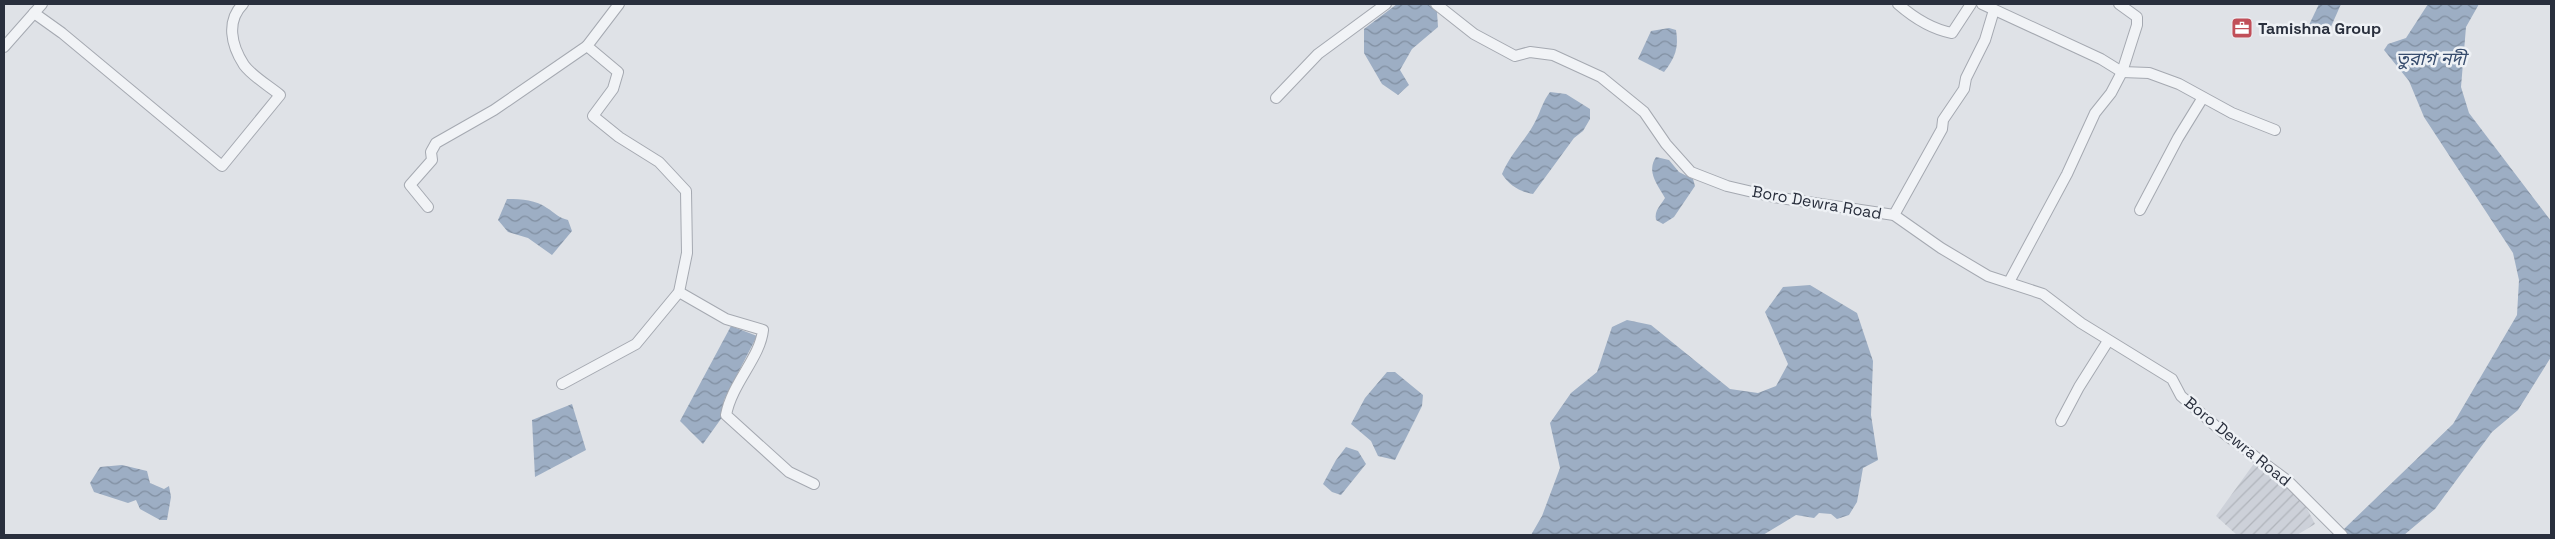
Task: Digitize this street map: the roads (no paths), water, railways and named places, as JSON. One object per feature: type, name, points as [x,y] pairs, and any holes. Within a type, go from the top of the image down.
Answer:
[{"type":"street","points":[[4,47],[42,4]]},
{"type":"street","points":[[34,13],[62,32],[222,166],[280,95],[244,66],[232,38],[234,13],[243,4]]},
{"type":"street","points":[[428,207],[410,185],[432,160],[431,152],[436,143],[494,110],[587,46],[619,4]]},
{"type":"street","points":[[1276,98],[1318,54],[1386,4]]},
{"type":"street","name":"Boro Dewra Road","points":[[1436,4],[1474,34],[1515,56],[1530,52],[1553,55],[1601,77],[1644,112],[1666,144],[1691,172],[1727,186],[1774,197],[1894,215],[1941,248],[1988,276],[2043,294],[2108,341],[2172,379],[2181,396],[2226,435],[2288,481],[2340,532]]},
{"type":"street","points":[[1898,4],[1909,15],[1929,25],[1952,33],[1971,4]]},
{"type":"street","points":[[1982,4],[2101,59],[2122,72],[2150,73],[2178,84],[2202,99],[2275,130]]},
{"type":"street","points":[[2010,282],[2067,174],[2095,114],[2111,93],[2122,72],[2137,25],[2137,17],[2120,4]]},
{"type":"street","points":[[1894,215],[1942,129],[1943,120],[1964,90],[1966,78],[1985,40],[1994,10]]},
{"type":"street","points":[[562,384],[636,344],[679,292],[687,253],[686,191],[659,162],[619,137],[593,116],[614,89],[618,72],[587,46]]},
{"type":"street","points":[[2140,210],[2178,138],[2202,99]]},
{"type":"street","points":[[679,292],[726,319],[763,330],[762,341],[729,398],[726,415],[789,472],[814,484]]},
{"type":"street","points":[[2061,421],[2078,387],[2108,341]]},
{"type":"water","points":[[1397,4],[1428,4],[1437,12],[1438,27],[1412,49],[1400,70],[1409,85],[1398,95],[1382,84],[1364,53],[1364,29]]},
{"type":"water","points":[[2319,4],[2341,4],[2330,29],[2325,31],[2309,25]]},
{"type":"water","name":"তুরাগ নদী","points":[[2428,4],[2479,4],[2466,27],[2461,87],[2469,113],[2551,221],[2551,357],[2518,410],[2492,432],[2435,509],[2404,535],[2329,535],[2344,529],[2453,424],[2517,315],[2519,280],[2513,253],[2424,117],[2409,81],[2384,50],[2388,44],[2406,38]]},
{"type":"water","points":[[1669,28],[1676,30],[1677,42],[1671,62],[1664,72],[1638,59],[1651,31]]},
{"type":"water","points":[[1550,92],[1566,94],[1590,109],[1590,119],[1583,131],[1574,138],[1533,194],[1515,187],[1502,174],[1532,127]]},
{"type":"water","points":[[1656,157],[1669,160],[1679,172],[1693,179],[1695,186],[1674,217],[1663,224],[1656,220],[1657,210],[1665,198],[1654,178],[1652,168]]},
{"type":"water","points":[[507,199],[528,200],[543,205],[560,217],[568,220],[572,231],[552,255],[528,238],[508,232],[498,220]]},
{"type":"water","points":[[1810,285],[1857,313],[1873,361],[1871,415],[1878,460],[1863,468],[1857,502],[1849,515],[1837,519],[1831,514],[1819,513],[1814,518],[1796,515],[1763,535],[1531,535],[1542,516],[1560,468],[1550,423],[1571,393],[1597,372],[1612,327],[1627,320],[1651,325],[1730,389],[1758,393],[1776,386],[1788,364],[1765,312],[1783,287]]},
{"type":"water","points":[[731,326],[757,336],[724,400],[723,416],[703,444],[680,421]]},
{"type":"water","points":[[1387,372],[1395,372],[1423,395],[1422,406],[1395,460],[1378,456],[1371,441],[1351,424],[1365,398]]},
{"type":"water","points":[[572,404],[586,450],[535,477],[532,420]]},
{"type":"water","points":[[1346,447],[1358,451],[1366,464],[1341,495],[1332,492],[1323,484],[1336,460]]},
{"type":"water","points":[[122,465],[147,471],[150,483],[164,489],[169,486],[171,497],[167,520],[160,520],[140,509],[136,500],[128,503],[94,492],[90,483],[100,467]]},
{"type":"place","name":"Tamishna Group","points":[[2242,28]]}]
